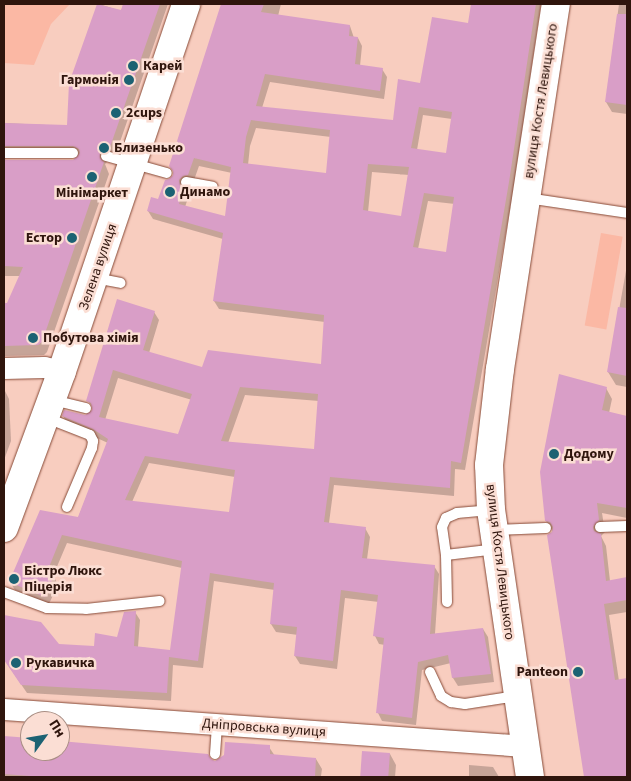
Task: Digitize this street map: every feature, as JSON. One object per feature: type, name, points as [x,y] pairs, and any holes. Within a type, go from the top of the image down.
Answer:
[{"type":"main road","name":"Зелена вулиця","points":[[4,528],[62,371],[186,4]]},
{"type":"main road","name":"вулиця Костя Левицького","points":[[530,777],[494,530],[489,465],[493,418],[556,4]]},
{"type":"street","points":[[4,368],[44,367],[62,371]]},
{"type":"street","name":"Дніпровська вулиця","points":[[4,709],[525,746]]},
{"type":"lane","points":[[4,153],[73,153]]},
{"type":"lane","points":[[106,156],[134,162],[167,173]]},
{"type":"lane","points":[[186,182],[213,186]]},
{"type":"lane","name":"вулиця Костя Левицького","points":[[526,198],[627,213]]},
{"type":"lane","points":[[93,278],[122,283]]},
{"type":"lane","points":[[48,408],[86,408]]},
{"type":"lane","points":[[48,408],[90,435],[93,441],[92,448],[67,507]]},
{"type":"lane","points":[[447,602],[446,555],[442,527],[446,518],[457,513],[494,530]]},
{"type":"lane","points":[[600,527],[627,526]]},
{"type":"lane","points":[[446,555],[494,530],[546,528]]},
{"type":"lane","points":[[4,592],[47,608],[86,609],[160,601]]},
{"type":"lane","points":[[430,672],[441,696],[451,702],[465,704],[517,696]]},
{"type":"lane","points":[[215,754],[217,725]]},
{"type":"shaded area","points":[[4,4],[70,4],[51,24],[34,65],[4,63]]},
{"type":"shaded area","points":[[601,233],[623,237],[606,329],[585,326]]},
{"type":"building","points":[[97,4],[121,10],[123,4],[160,4],[109,150],[104,150],[100,154],[100,158],[104,162],[42,342],[38,345],[4,346],[4,303],[7,303],[23,267],[4,266],[4,160],[73,160],[80,153],[79,149],[73,146],[4,146],[4,123],[67,125],[69,83]]},
{"type":"building","points":[[221,4],[264,4],[261,12],[350,25],[349,36],[358,37],[355,64],[383,68],[380,91],[265,74],[256,106],[393,120],[398,79],[420,83],[432,17],[468,23],[471,4],[536,4],[509,182],[461,463],[451,461],[450,488],[330,477],[324,522],[366,527],[362,558],[435,565],[430,634],[483,628],[491,674],[452,678],[448,655],[418,662],[412,718],[376,713],[384,638],[373,636],[378,595],[341,590],[333,661],[294,656],[297,627],[270,624],[274,583],[210,573],[198,661],[169,657],[167,693],[21,685],[4,660],[4,615],[41,622],[59,644],[94,646],[95,633],[117,637],[124,612],[136,611],[134,646],[170,650],[182,561],[62,535],[47,572],[54,575],[45,597],[9,582],[40,510],[78,517],[108,439],[93,429],[62,416],[64,410],[85,415],[92,410],[91,403],[86,401],[117,299],[155,311],[143,350],[202,367],[208,350],[321,364],[324,315],[213,301],[223,233],[147,211],[151,197],[158,199],[165,180],[173,175],[173,171],[169,166]],"holes":[[[419,107],[452,112],[446,153],[411,148]],[[251,120],[330,130],[326,173],[243,163],[246,137]],[[194,158],[231,167],[225,216],[179,204],[184,188],[180,185],[179,180],[183,176],[188,175]],[[368,164],[409,167],[401,216],[363,210]],[[424,193],[454,197],[446,252],[413,247]],[[113,370],[192,394],[178,434],[99,417]],[[240,387],[318,394],[314,449],[221,441]],[[145,456],[235,470],[229,512],[125,500]]]},
{"type":"building","points":[[617,14],[627,14],[627,105],[605,102]]},
{"type":"building","points":[[618,307],[627,308],[627,376],[607,372]]},
{"type":"building","points":[[559,374],[607,387],[602,410],[627,416],[627,508],[597,503],[599,520],[593,527],[594,531],[601,534],[606,581],[627,577],[627,600],[604,604],[615,680],[627,678],[627,777],[584,777],[547,535],[552,532],[553,527],[550,522],[545,521],[540,472]]},
{"type":"building","points":[[4,736],[20,737],[20,761],[70,761],[70,742],[208,754],[215,761],[224,755],[225,742],[270,745],[270,754],[316,758],[315,777],[43,777],[4,774]]},
{"type":"building","points":[[362,751],[390,753],[388,777],[360,777]]},
{"type":"place","name":"Карей","points":[[133,66]]},
{"type":"place","name":"Гармонія","points":[[129,80]]},
{"type":"place","name":"2cups","points":[[116,113]]},
{"type":"place","name":"Близенько","points":[[104,148]]},
{"type":"place","name":"Мінімаркет","points":[[92,177]]},
{"type":"place","name":"Динамо","points":[[170,192]]},
{"type":"place","name":"Естор","points":[[72,238]]},
{"type":"place","name":"Побутова хімія","points":[[33,338]]},
{"type":"place","name":"Додому","points":[[554,454]]},
{"type":"place","name":"Бістро Люкс Піцерія","points":[[14,579]]},
{"type":"place","name":"Рукавичка","points":[[16,663]]},
{"type":"place","name":"Panteon","points":[[578,672]]}]
